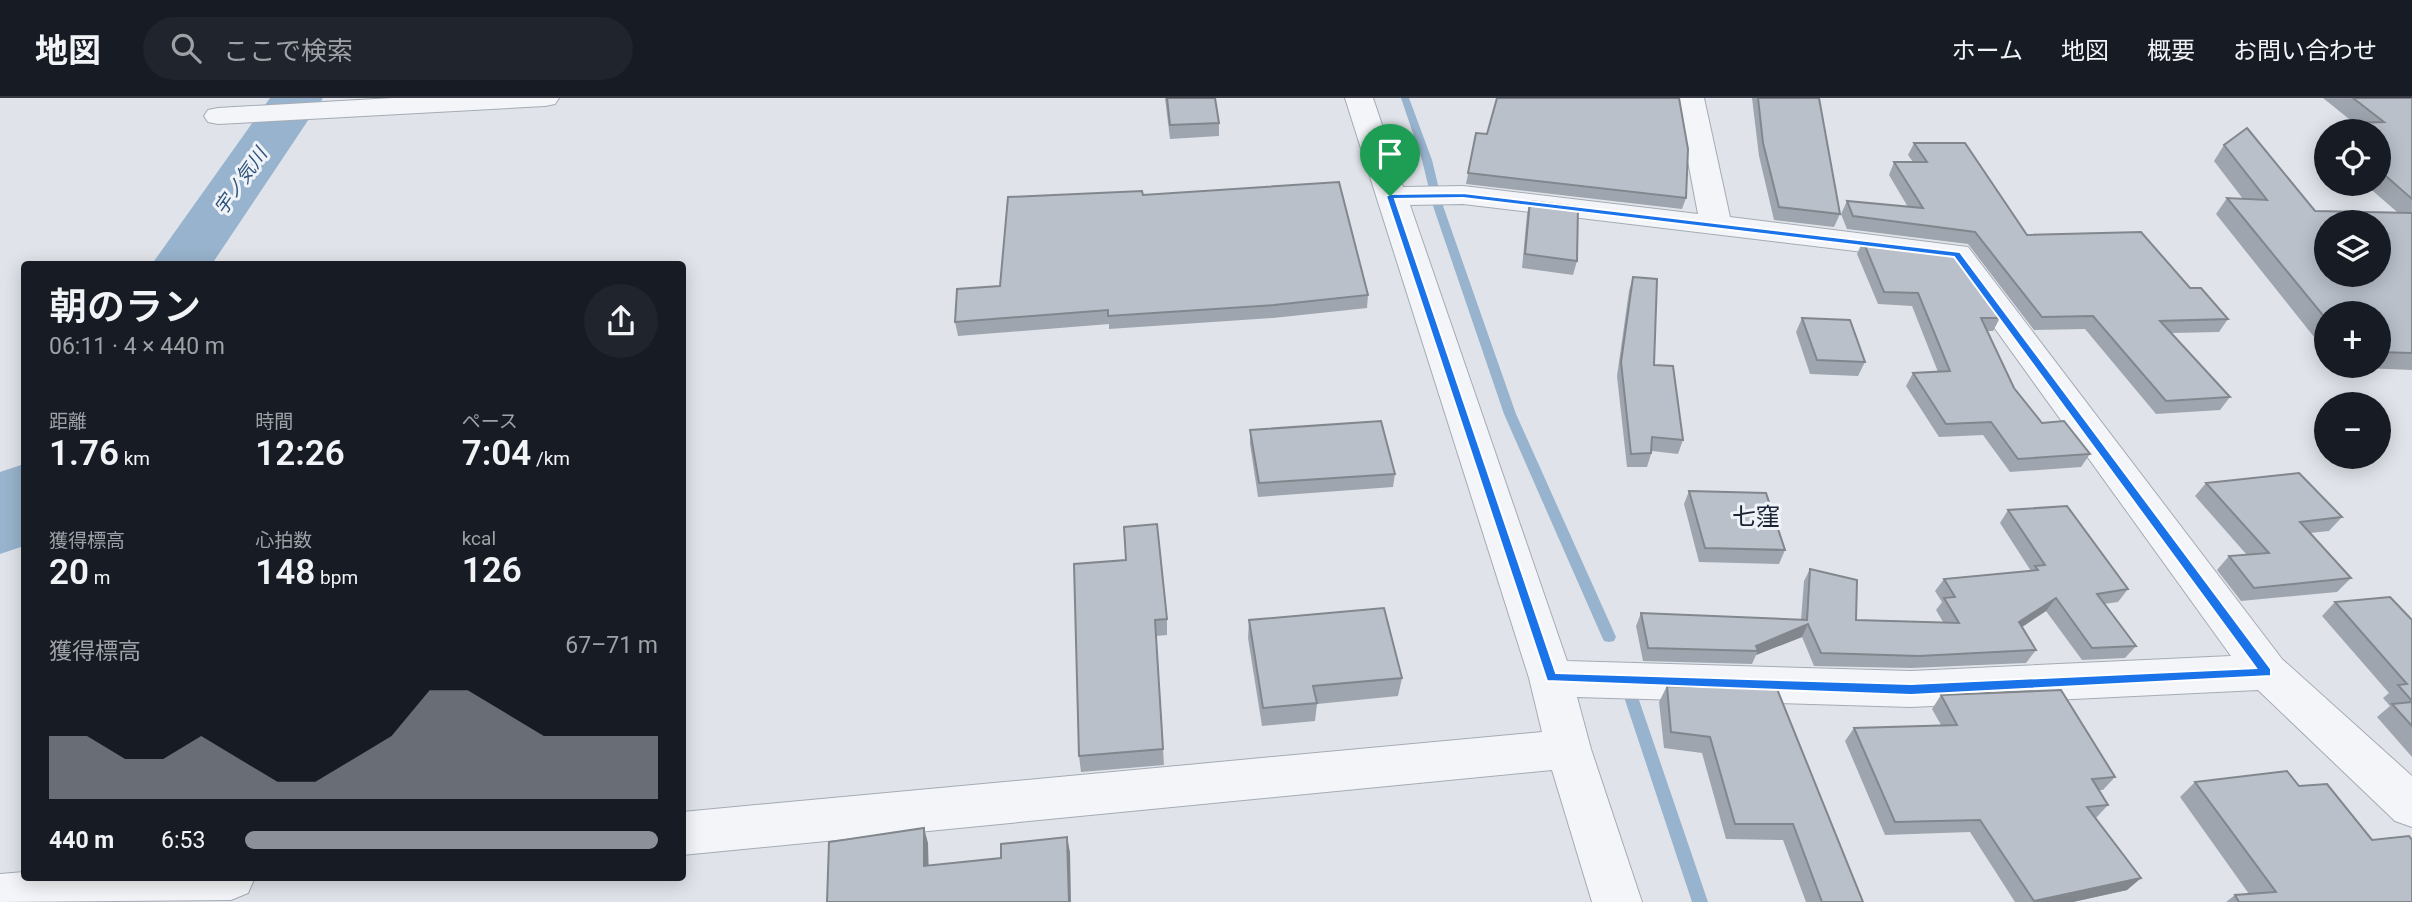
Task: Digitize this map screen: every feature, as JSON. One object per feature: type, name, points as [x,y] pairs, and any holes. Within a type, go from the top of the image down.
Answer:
[{"type":"street","points":[[218,116],[545,98]]},
{"type":"street","points":[[1359,98],[1551,678],[1568,749],[1617,902]]},
{"type":"street","points":[[1690,98],[1716,226]]},
{"type":"street","points":[[1390,196],[1463,195],[1957,254],[2267,672],[2412,806]]},
{"type":"street","points":[[1551,678],[1911,690],[2267,672]]},
{"type":"street","points":[[686,834],[1568,749]]},
{"type":"street","points":[[0,897],[185,881]]},
{"type":"building","points":[[1167,98],[1215,98],[1219,123],[1170,125]]},
{"type":"building","points":[[1497,98],[1679,98],[1688,149],[1686,198],[1468,173],[1476,133],[1487,134]]},
{"type":"building","points":[[1758,98],[1819,98],[1840,214],[1779,207],[1763,143]]},
{"type":"building","points":[[2353,98],[2412,98],[2412,199],[2391,180],[2391,119],[2380,119]]},
{"type":"building","points":[[2247,128],[2314,210],[2314,287],[2391,287],[2391,213],[2412,213],[2412,353],[2391,352],[2391,301],[2314,301],[2314,304],[2227,198],[2267,200],[2224,145]]},
{"type":"building","points":[[1914,143],[1965,143],[2027,235],[2141,232],[2190,288],[2201,288],[2228,319],[2160,321],[2230,397],[2166,401],[2093,316],[2042,317],[1975,232],[1853,216],[1847,201],[1923,208],[1894,162],[1927,162]]},
{"type":"building","points":[[1339,182],[1368,295],[1274,305],[1108,316],[1108,310],[955,322],[957,289],[1000,286],[1008,197],[1142,191],[1143,195]]},
{"type":"building","points":[[1530,201],[1578,207],[1577,261],[1525,254]]},
{"type":"building","points":[[1863,241],[1952,252],[2000,318],[1981,318],[2014,388],[2042,423],[2064,421],[2090,454],[2018,459],[1991,422],[1946,424],[1913,373],[1950,371],[1918,293],[1884,292]]},
{"type":"building","points":[[1633,277],[1657,279],[1654,365],[1673,366],[1683,440],[1652,437],[1651,453],[1631,454],[1621,362]]},
{"type":"building","points":[[1802,318],[1850,320],[1865,362],[1817,360]]},
{"type":"building","points":[[1381,421],[1395,474],[1259,483],[1250,430]]},
{"type":"building","points":[[2299,473],[2342,517],[2300,522],[2351,578],[2254,588],[2229,556],[2269,553],[2206,483]]},
{"type":"building","points":[[1689,491],[1766,493],[1785,550],[1705,548]]},
{"type":"building","points":[[2067,506],[2128,589],[2097,594],[2136,646],[2092,648],[2056,598],[2019,622],[2036,650],[1919,656],[1821,653],[1808,624],[1756,646],[1758,651],[1648,648],[1641,613],[1807,620],[1810,569],[1857,580],[1856,620],[1959,623],[1944,598],[1955,597],[1944,579],[2038,570],[2035,566],[2045,565],[2008,510]]},
{"type":"building","points":[[1157,524],[1167,619],[1155,620],[1163,749],[1079,756],[1074,564],[1126,560],[1124,527]]},
{"type":"building","points":[[2390,597],[2412,620],[2412,701],[2398,685],[2407,684],[2335,602]]},
{"type":"building","points":[[1384,608],[1402,678],[1313,686],[1317,703],[1263,708],[1249,620]]},
{"type":"building","points":[[1667,686],[1777,689],[1863,902],[1822,902],[1793,824],[1735,824],[1710,737],[1671,732]]},
{"type":"building","points":[[2061,690],[2115,777],[2092,779],[2108,805],[2087,807],[2141,878],[2034,901],[1980,820],[1895,822],[1854,728],[1957,725],[1941,695]]},
{"type":"building","points":[[2412,702],[2412,726],[2392,704]]},
{"type":"building","points":[[2287,771],[2299,786],[2327,784],[2372,840],[2409,836],[2412,840],[2412,902],[2239,902],[2235,895],[2276,892],[2195,782]]},
{"type":"building","points":[[924,828],[924,866],[1001,858],[1001,844],[1067,837],[1069,902],[827,902],[829,842]]},
{"type":"waterway","name":"宇ノ気川","points":[[184,261],[297,98]]},
{"type":"waterway","points":[[1405,98],[1427,160],[1434,189]]},
{"type":"waterway","points":[[1437,203],[1510,414],[1609,637]]},
{"type":"waterway","name":"宇ノ気川","points":[[0,526],[21,495]]},
{"type":"waterway","points":[[1632,700],[1700,902]]},
{"type":"district","name":"七窪","points":[[1756,517]]},
{"type":"route","points":[[1463,195],[1957,254],[2267,672],[1911,690],[1551,678],[1390,196],[1463,195]]}]
